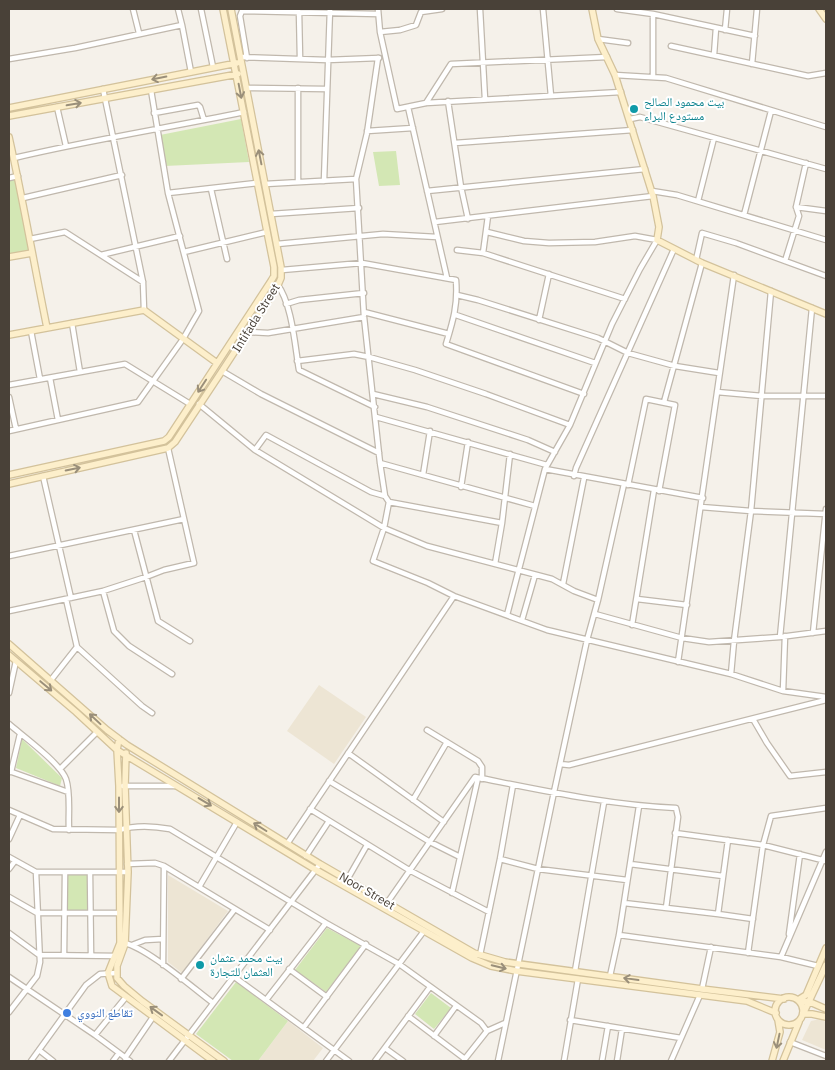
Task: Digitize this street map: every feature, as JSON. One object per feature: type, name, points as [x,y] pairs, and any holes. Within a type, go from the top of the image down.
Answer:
[{"type":"main road","name":"Intifada Street","points":[[9,474],[164,442],[272,281],[274,276],[273,266],[267,232],[224,9]]},
{"type":"main road","name":"Intifada Street","points":[[168,448],[175,442],[222,372],[281,278],[281,267],[243,59],[231,9]]},
{"type":"main road","points":[[592,9],[598,39],[615,75],[653,194],[659,227],[657,240],[699,261],[826,314]]},
{"type":"main road","points":[[819,9],[826,19]]},
{"type":"main road","points":[[9,108],[213,68],[243,59]]},
{"type":"main road","points":[[9,116],[244,72]]},
{"type":"main road","points":[[9,137],[23,198],[47,328]]},
{"type":"main road","points":[[9,257],[32,253]]},
{"type":"main road","points":[[9,335],[144,310],[217,363]]},
{"type":"main road","points":[[9,484],[168,448]]},
{"type":"main road","name":"Noor Street","points":[[9,644],[127,745],[306,856],[318,867],[347,880],[474,953],[505,962],[610,976],[747,1001],[777,1017]]},
{"type":"main road","name":"Noor Street","points":[[9,655],[117,750],[472,958],[491,966],[516,971],[701,992],[784,999]]},
{"type":"main road","points":[[119,739],[117,750],[127,828],[126,944],[119,956],[110,965],[108,979],[112,986],[153,1017],[224,1061]]},
{"type":"main road","points":[[126,944],[120,913],[119,830],[127,745]]},
{"type":"main road","points":[[798,1000],[806,995],[826,948]]},
{"type":"main road","points":[[119,956],[116,973],[117,978],[124,986],[213,1061]]},
{"type":"main road","points":[[783,1061],[799,1022],[826,966]]},
{"type":"main road","points":[[772,1061],[780,1032],[777,1005],[784,999],[791,998],[810,1002],[826,1009]]},
{"type":"main road","points":[[798,1000],[803,1006],[803,1014]]},
{"type":"main road","points":[[803,1014],[826,1017]]},
{"type":"main road","points":[[777,1017],[786,1025],[791,1026],[799,1022]]},
{"type":"street","points":[[133,9],[139,34]]},
{"type":"street","points":[[178,9],[191,72]]},
{"type":"street","points":[[201,9],[213,68]]},
{"type":"street","points":[[380,32],[400,30],[416,25],[421,12],[442,9]]},
{"type":"street","points":[[480,9],[485,99]]},
{"type":"street","points":[[543,9],[551,96]]},
{"type":"street","points":[[617,9],[653,14],[755,36]]},
{"type":"street","points":[[726,30],[727,9]]},
{"type":"street","points":[[752,64],[757,9]]},
{"type":"street","points":[[385,58],[328,60],[300,58],[243,59],[240,16],[242,10],[378,12],[385,58],[397,109],[448,101],[621,92]]},
{"type":"street","points":[[324,181],[330,11]]},
{"type":"street","points":[[299,12],[300,58]]},
{"type":"street","points":[[653,14],[653,76]]},
{"type":"street","points":[[9,59],[75,48],[182,25]]},
{"type":"street","points":[[714,54],[716,28]]},
{"type":"street","points":[[598,39],[628,43]]},
{"type":"street","points":[[671,46],[808,76],[826,73]]},
{"type":"street","points":[[426,103],[452,64],[607,57]]},
{"type":"street","points":[[378,58],[368,130],[356,179],[364,314],[380,463],[385,496],[389,502],[384,528],[373,561],[428,583],[454,596],[547,630],[731,674],[783,691],[826,699]]},
{"type":"street","points":[[615,75],[666,78],[826,127]]},
{"type":"street","points":[[247,88],[326,89]]},
{"type":"street","points":[[298,88],[298,182]]},
{"type":"street","points":[[103,89],[143,282],[144,310]]},
{"type":"street","points":[[9,431],[138,402],[183,339],[199,311],[168,193],[151,90]]},
{"type":"street","points":[[448,101],[461,188],[468,219]]},
{"type":"street","points":[[154,113],[198,105],[204,120]]},
{"type":"street","points":[[58,107],[66,146]]},
{"type":"street","points":[[408,107],[447,278]]},
{"type":"street","points":[[744,215],[771,111]]},
{"type":"street","points":[[14,158],[114,136],[157,130],[244,112]]},
{"type":"street","points":[[630,119],[640,117],[826,168]]},
{"type":"street","points":[[368,130],[413,128]]},
{"type":"street","points":[[454,143],[633,130]]},
{"type":"street","points":[[698,202],[714,138]]},
{"type":"street","points":[[785,261],[799,216],[796,207],[806,163]]},
{"type":"street","points":[[427,191],[645,170]]},
{"type":"street","points":[[23,198],[122,175]]},
{"type":"street","points":[[9,178],[18,176]]},
{"type":"street","points":[[265,184],[356,179]]},
{"type":"street","points":[[168,193],[257,184]]},
{"type":"street","points":[[211,189],[228,259]]},
{"type":"street","points":[[434,222],[653,194],[677,195],[795,229],[826,240]]},
{"type":"street","points":[[796,207],[826,211]]},
{"type":"street","points":[[271,214],[359,208]]},
{"type":"street","points":[[483,253],[488,216]]},
{"type":"street","points":[[30,239],[65,232],[143,282]]},
{"type":"street","points":[[184,252],[267,232]]},
{"type":"street","points":[[487,232],[524,241],[549,243],[595,242],[635,236],[657,240],[603,342],[584,394],[570,425],[546,467],[507,615]]},
{"type":"street","points":[[664,402],[675,366],[699,261],[702,233],[736,243],[826,276]]},
{"type":"street","points":[[277,244],[383,234],[437,237]]},
{"type":"street","points":[[101,255],[180,236]]},
{"type":"street","points":[[574,476],[674,249]]},
{"type":"street","points":[[457,250],[483,253],[625,299]]},
{"type":"street","points":[[273,266],[362,263],[456,280],[456,315],[446,344],[584,394]]},
{"type":"street","points":[[539,320],[549,274]]},
{"type":"street","points":[[678,662],[734,275]]},
{"type":"street","points":[[272,281],[278,284],[286,304],[293,328],[299,370],[375,407]]},
{"type":"street","points":[[731,674],[752,511],[771,291]]},
{"type":"street","points":[[286,304],[299,300],[364,293]]},
{"type":"street","points":[[457,295],[598,338],[628,353],[675,366],[720,373]]},
{"type":"street","points":[[783,691],[782,637],[812,308]]},
{"type":"street","points":[[248,332],[268,333],[364,314],[450,334]]},
{"type":"street","points":[[456,315],[595,363]]},
{"type":"street","points":[[72,323],[80,372]]},
{"type":"street","points":[[31,331],[40,380]]},
{"type":"street","points":[[297,361],[354,354],[369,357],[432,376],[570,425]]},
{"type":"street","points":[[9,385],[125,364],[190,404]]},
{"type":"street","points":[[222,372],[261,394],[379,453]]},
{"type":"street","points":[[50,378],[58,420]]},
{"type":"street","points":[[717,392],[762,396],[826,396]]},
{"type":"street","points":[[373,394],[427,407],[528,440],[555,452]]},
{"type":"street","points":[[9,397],[16,429]]},
{"type":"street","points":[[498,1061],[587,640],[595,614],[646,399],[675,405],[632,625]]},
{"type":"street","points":[[199,404],[256,450],[384,528],[427,546],[552,579],[574,591],[598,600]]},
{"type":"street","points":[[376,417],[510,454],[574,476],[702,498]]},
{"type":"street","points":[[423,476],[430,431]]},
{"type":"street","points":[[256,450],[266,435],[371,492],[385,496]]},
{"type":"street","points":[[461,487],[468,442]]},
{"type":"street","points":[[9,611],[103,591],[164,570],[194,563],[168,448]]},
{"type":"street","points":[[495,564],[510,454]]},
{"type":"street","points":[[380,463],[535,506]]},
{"type":"street","points":[[43,476],[59,546],[77,647],[142,706],[152,712]]},
{"type":"street","points":[[563,584],[584,478]]},
{"type":"street","points":[[389,502],[502,523]]},
{"type":"street","points":[[701,507],[826,514]]},
{"type":"street","points":[[813,633],[824,546],[826,509]]},
{"type":"street","points":[[9,556],[184,519]]},
{"type":"street","points":[[134,530],[158,621],[190,641]]},
{"type":"street","points":[[820,571],[826,571]]},
{"type":"street","points":[[522,620],[535,575]]},
{"type":"street","points":[[103,591],[114,631],[129,646],[172,674]]},
{"type":"street","points":[[287,844],[454,596]]},
{"type":"street","points":[[637,599],[687,605]]},
{"type":"street","points":[[595,614],[682,638],[709,642],[826,632]]},
{"type":"street","points":[[51,680],[77,647]]},
{"type":"street","points":[[9,693],[16,661]]},
{"type":"street","points":[[560,764],[569,765],[826,699]]},
{"type":"street","points":[[753,719],[766,743],[790,776],[826,772]]},
{"type":"street","points":[[9,724],[60,769],[66,780],[68,792],[69,830]]},
{"type":"street","points":[[427,730],[478,761],[482,767],[452,893]]},
{"type":"street","points":[[60,769],[96,732]]},
{"type":"street","points":[[20,734],[10,772],[68,792]]},
{"type":"street","points":[[413,800],[447,742]]},
{"type":"street","points":[[348,753],[444,822]]},
{"type":"street","points":[[387,903],[475,778],[480,778],[604,802],[676,808],[678,817],[666,908]]},
{"type":"street","points":[[329,781],[460,858]]},
{"type":"street","points":[[480,954],[513,785]]},
{"type":"street","points":[[122,786],[178,786]]},
{"type":"street","points":[[575,972],[604,802]]},
{"type":"street","points":[[610,976],[619,935],[639,806]]},
{"type":"street","points":[[748,953],[763,845],[771,816],[826,808]]},
{"type":"street","points":[[310,809],[410,870],[489,912]]},
{"type":"street","points":[[9,810],[53,829],[119,830],[127,828],[170,828],[326,923],[399,964],[481,1023],[487,1031]]},
{"type":"street","points":[[9,839],[20,815]]},
{"type":"street","points":[[306,856],[328,820]]},
{"type":"street","points":[[199,887],[237,822]]},
{"type":"street","points":[[675,833],[763,845],[825,860]]},
{"type":"street","points":[[718,914],[728,840]]},
{"type":"street","points":[[347,880],[368,844]]},
{"type":"street","points":[[781,957],[825,860],[826,852]]},
{"type":"street","points":[[788,940],[800,854]]},
{"type":"street","points":[[9,857],[36,872],[65,874],[128,872]]},
{"type":"street","points":[[500,859],[538,868],[627,880]]},
{"type":"street","points":[[9,869],[15,861]]},
{"type":"street","points":[[128,864],[155,863],[164,866],[270,930]]},
{"type":"street","points":[[630,864],[723,876]]},
{"type":"street","points":[[163,964],[164,866]]},
{"type":"street","points":[[169,1061],[318,867]]},
{"type":"street","points":[[9,1012],[37,976],[40,962],[36,872]]},
{"type":"street","points":[[90,873],[91,954]]},
{"type":"street","points":[[64,954],[65,874]]},
{"type":"street","points":[[9,897],[37,913],[120,913]]},
{"type":"street","points":[[624,903],[753,919]]},
{"type":"street","points":[[181,979],[235,909]]},
{"type":"street","points":[[266,1000],[326,923]]},
{"type":"street","points":[[326,1061],[424,931]]},
{"type":"street","points":[[9,933],[39,954],[119,956]]},
{"type":"street","points":[[619,935],[781,957],[818,966]]},
{"type":"street","points":[[126,944],[163,939]]},
{"type":"street","points":[[126,944],[163,964],[213,1003]]},
{"type":"street","points":[[304,1028],[366,944]]},
{"type":"street","points":[[671,1061],[701,992],[711,948]]},
{"type":"street","points":[[289,970],[327,997]]},
{"type":"street","points":[[31,1061],[86,985],[100,974],[116,973]]},
{"type":"street","points":[[233,976],[349,1061]]},
{"type":"street","points":[[9,977],[130,1061]]},
{"type":"street","points":[[564,1061],[578,979]]},
{"type":"street","points":[[375,1061],[430,987]]},
{"type":"street","points":[[95,1035],[126,997]]},
{"type":"street","points":[[434,1036],[456,1006]]},
{"type":"street","points":[[408,1016],[464,1060],[487,1031],[505,1024]]},
{"type":"street","points":[[125,1058],[153,1017]]},
{"type":"street","points":[[570,1020],[681,1038]]},
{"type":"street","points":[[602,1061],[608,1026]]},
{"type":"street","points":[[617,1061],[622,1029]]},
{"type":"street","points":[[790,1042],[826,1056]]},
{"type":"street","points":[[385,1048],[403,1061]]},
{"type":"street","points":[[39,1050],[53,1061]]},
{"type":"street","points":[[113,1061],[119,1053]]},
{"type":"shaded area","points":[[319,685],[366,717],[334,764],[287,731]]},
{"type":"shaded area","points":[[168,875],[228,911],[182,973],[168,962]]},
{"type":"shaded area","points":[[820,1019],[826,1022],[826,1050],[802,1040],[811,1021]]},
{"type":"shaded area","points":[[288,1021],[323,1048],[313,1061],[258,1061]]},
{"type":"green space","points":[[241,119],[249,162],[165,166],[160,135]]},
{"type":"green space","points":[[396,151],[400,185],[379,186],[373,152]]},
{"type":"green space","points":[[16,178],[30,251],[9,256],[9,179]]},
{"type":"green space","points":[[22,739],[62,778],[60,786],[16,768]]},
{"type":"green space","points":[[68,875],[88,875],[88,910],[67,910]]},
{"type":"green space","points":[[327,928],[361,946],[326,992],[295,970]]},
{"type":"green space","points":[[236,982],[288,1021],[258,1061],[233,1061],[196,1034]]},
{"type":"green space","points":[[431,993],[451,1008],[434,1029],[415,1014]]},
{"type":"place","name":"بيت محمود الصالح مستودع البراء","points":[[634,109]]},
{"type":"place","name":"بيت محمد عثمان العثمان للتجارة","points":[[200,965]]},
{"type":"place","name":"تقاطع النووي","points":[[67,1013]]}]
